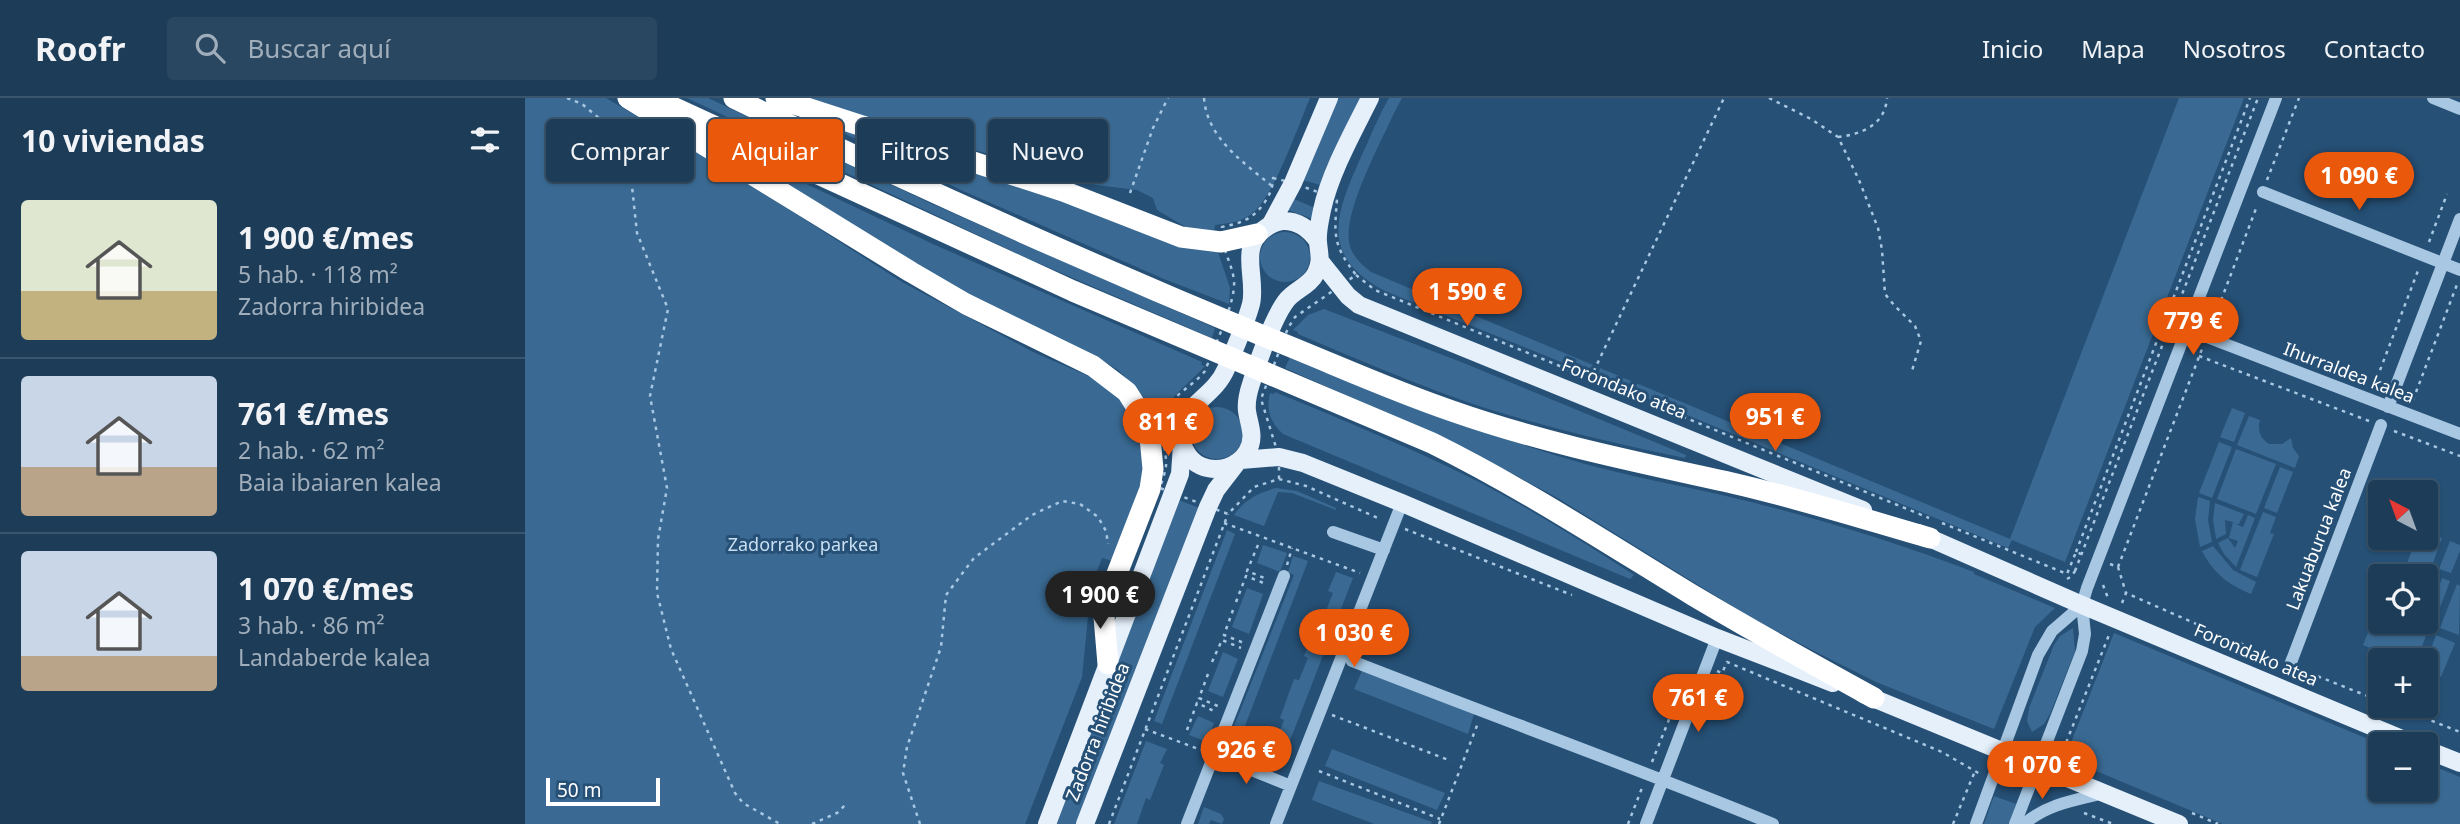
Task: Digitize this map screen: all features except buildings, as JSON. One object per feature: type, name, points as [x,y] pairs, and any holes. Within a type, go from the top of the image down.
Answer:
[{"type":"highway","points":[[628,98],[911,272],[966,304],[1093,366],[1127,392],[1144,419],[1150,437],[1153,469],[1150,489],[1113,583],[1104,617],[1108,664]]},
{"type":"highway","points":[[653,98],[972,246],[1422,438],[1482,467],[1598,534],[1753,631],[1874,698]]},
{"type":"highway","points":[[734,98],[991,218],[1216,316],[1393,389],[1482,421],[1617,459],[1748,487],[1930,538]]},
{"type":"highway","points":[[776,98],[1063,191],[1181,237],[1221,243],[1264,229]]},
{"type":"main road","points":[[1264,229],[1293,183],[1329,98]]},
{"type":"main road","points":[[1239,462],[1249,449],[1252,437],[1247,409],[1248,397],[1285,302],[1313,279],[1321,261],[1317,240],[1327,195],[1370,98]]},
{"type":"main road","points":[[1264,229],[1282,221],[1297,223],[1317,240]]},
{"type":"main road","name":"Zadorra hiribidea","points":[[1047,824],[1180,474],[1182,426],[1186,415],[1219,383],[1251,304],[1253,276],[1249,252],[1264,229]]},
{"type":"main road","name":"Forondako atea","points":[[1321,261],[1347,296],[1359,305],[1930,538],[2081,605],[2385,732]]},
{"type":"main road","points":[[1182,444],[1195,463],[1204,467],[1222,468],[1239,462],[1279,457],[1303,463],[1790,668],[1874,698],[2105,793],[2180,816]]},
{"type":"main road","name":"Zadorra hiribidea","points":[[1085,824],[1208,507],[1216,490],[1239,462]]},
{"type":"main road","points":[[2438,754],[2460,763]]},
{"type":"street","points":[[2015,824],[2045,769],[2084,645],[2081,605],[2276,98]]},
{"type":"street","points":[[2433,98],[2460,109]]},
{"type":"street","points":[[2263,192],[2460,270]]},
{"type":"street","points":[[2388,407],[2460,219]]},
{"type":"street","name":"Ihurraldea kalea","points":[[2186,329],[2460,434]]},
{"type":"street","name":"Lakuaburua kalea","points":[[2290,666],[2381,425]]},
{"type":"street","points":[[1276,824],[1402,503]]},
{"type":"street","points":[[1332,532],[1384,550]]},
{"type":"street","points":[[1187,824],[1281,583]]},
{"type":"street","points":[[1976,824],[2045,640],[2081,605]]},
{"type":"street","points":[[1646,824],[1717,638]]},
{"type":"street","points":[[1352,661],[1773,824]]},
{"type":"street","points":[[1214,755],[1291,786]]},
{"type":"street","points":[[2024,824],[2059,803],[2105,793]]},
{"type":"path","points":[[567,98],[582,104],[611,128],[630,168],[637,233],[668,309],[650,396],[667,488],[658,539],[657,593],[671,649],[735,793],[743,803],[780,824]]},
{"type":"path","points":[[1130,192],[1153,128],[1168,98]]},
{"type":"path","points":[[1203,98],[1210,125],[1226,147],[1273,188]]},
{"type":"path","points":[[1582,395],[1724,98]]},
{"type":"path","points":[[1769,98],[1811,119],[1838,137],[1878,228],[1885,294],[1915,326],[1920,341],[1911,374]]},
{"type":"path","points":[[1838,137],[1859,135],[1875,124],[1887,98]]},
{"type":"path","points":[[1356,275],[1375,290],[2067,574],[2250,98]]},
{"type":"path","points":[[2075,571],[2257,98]]},
{"type":"path","points":[[2369,400],[2447,194]]},
{"type":"path","points":[[2407,414],[2460,278]]},
{"type":"path","points":[[2199,356],[2460,456]]},
{"type":"path","points":[[1279,479],[1306,486],[1394,525],[1580,599]]},
{"type":"path","points":[[920,824],[903,774],[907,747],[941,647],[946,594],[974,558],[1032,515],[1062,501],[1080,504],[1098,517],[1105,531],[1107,553]]},
{"type":"path","points":[[1109,824],[1228,514]]},
{"type":"path","points":[[1224,523],[1360,573]]},
{"type":"path","points":[[1258,545],[1247,571],[1281,583]]},
{"type":"path","points":[[2076,552],[2118,567],[2126,593],[2122,603]]},
{"type":"path","points":[[1236,602],[1246,576],[1281,583]]},
{"type":"path","points":[[2126,593],[2290,666],[2368,696]]},
{"type":"path","points":[[1233,610],[1224,635],[1255,650]]},
{"type":"path","points":[[2045,769],[2111,631]]},
{"type":"path","points":[[1212,662],[1221,640],[1255,650]]},
{"type":"path","points":[[1706,666],[1722,673],[1727,662],[1942,752],[1992,780]]},
{"type":"path","points":[[1208,674],[1199,698],[1230,714]]},
{"type":"path","points":[[1628,824],[1678,699]]},
{"type":"path","points":[[1187,730],[1196,704],[1230,714]]},
{"type":"path","points":[[1439,824],[1482,712]]},
{"type":"path","points":[[1332,715],[1451,761]]},
{"type":"path","points":[[2425,718],[2460,732]]},
{"type":"path","points":[[1145,729],[1214,755]]},
{"type":"path","points":[[1319,771],[1440,819]]},
{"type":"path","points":[[1953,824],[1975,771]]},
{"type":"path","points":[[812,824],[837,813],[847,803]]},
{"type":"path","points":[[2180,816],[2218,824]]},
{"type":"green space","name":"Zadorrako parkea","points":[[525,98],[606,98],[641,119],[546,119],[546,182],[694,182],[694,150],[708,159],[708,182],[746,182],[902,282],[1035,353],[1105,383],[1120,397],[1143,439],[1144,487],[1116,562],[1102,558],[1091,586],[1082,677],[1025,824],[525,824]]},
{"type":"green space","points":[[687,98],[708,98],[752,119],[732,119]]},
{"type":"green space","points":[[808,98],[1310,98],[1293,141],[1263,202],[1246,218],[1215,225],[1214,233],[1189,229],[1157,210],[1153,198],[1137,190],[1086,182],[1108,182],[1108,119],[988,119],[988,154],[974,150],[974,119],[870,119]]},
{"type":"green space","points":[[1336,98],[1362,98],[1324,186],[1302,180]]},
{"type":"green space","points":[[1389,98],[1402,98],[1357,195],[1349,229],[1349,242],[1354,255],[1371,272],[1593,365],[1586,372],[1385,291],[1364,278],[1350,263],[1342,249],[1340,216],[1352,178]]},
{"type":"green space","points":[[2179,98],[2244,98],[2065,562],[2012,540],[2008,548],[1598,378],[1600,368],[2010,539]]},
{"type":"green space","points":[[847,129],[857,132],[857,140],[843,133]]},
{"type":"green space","points":[[843,162],[857,169],[857,178],[843,172]]},
{"type":"green space","points":[[974,171],[988,176],[988,182],[1007,182],[1218,252],[1230,288],[1229,304],[1164,279],[944,182],[974,182]]},
{"type":"green space","points":[[780,182],[802,182],[935,245],[1202,362],[1201,365],[1205,366],[1172,399],[1158,426],[1154,426],[1146,402],[1118,370],[961,294]]},
{"type":"green space","points":[[865,182],[886,182],[1215,328],[1212,338],[1022,256]]},
{"type":"green space","points":[[1294,199],[1315,208],[1313,219],[1288,210]]},
{"type":"green space","points":[[1285,232],[1303,239],[1310,257],[1303,275],[1285,282],[1267,275],[1260,257],[1267,239]]},
{"type":"green space","points":[[1324,309],[1466,364],[1686,455],[1685,458],[1583,435],[1482,407],[1390,372],[1293,330],[1308,315]]},
{"type":"green space","points":[[1290,357],[1510,441],[1605,469],[1730,497],[1836,525],[1974,572],[2055,608],[2035,627],[1994,729],[1876,682],[1814,651],[1745,614],[1556,497],[1468,450],[1285,368]]},
{"type":"green space","points":[[1275,392],[1477,481],[1537,514],[1634,575],[1630,579],[1283,434],[1272,420],[1269,410],[1270,393]]},
{"type":"green space","points":[[1217,407],[1227,409],[1235,415],[1241,423],[1241,443],[1235,451],[1227,457],[1217,459],[1207,457],[1199,451],[1193,443],[1191,433],[1193,423],[1199,415],[1207,409]]},
{"type":"green space","points":[[2232,408],[2245,413],[2234,442],[2220,437]]},
{"type":"green space","points":[[2249,416],[2260,420],[2260,434],[2269,444],[2282,444],[2291,438],[2293,448],[2299,456],[2295,468],[2237,445]]},
{"type":"green space","points":[[2219,442],[2232,447],[2212,498],[2199,493]]},
{"type":"green space","points":[[2236,449],[2276,464],[2256,514],[2217,499]]},
{"type":"green space","points":[[2280,467],[2293,472],[2277,513],[2264,508]]},
{"type":"green space","points":[[1276,488],[1297,491],[1336,510],[1292,493],[1278,492],[1264,526],[1234,515],[1252,497]]},
{"type":"green space","points":[[2198,497],[2210,501],[2208,520],[2212,542],[2200,547],[2195,519]]},
{"type":"green space","points":[[1178,500],[1200,508],[1078,824],[1053,824]]},
{"type":"green space","points":[[2215,503],[2244,514],[2239,524],[2236,524],[2243,527],[2248,515],[2255,518],[2236,567],[2218,543],[2228,538],[2235,548],[2238,541],[2229,538],[2233,522],[2225,520],[2226,534],[2216,539],[2213,520]]},
{"type":"green space","points":[[2263,512],[2276,517],[2270,533],[2274,534],[2257,577],[2240,570]]},
{"type":"green space","points":[[1227,530],[1235,534],[1162,724],[1154,721]]},
{"type":"green space","points":[[2450,541],[2460,545],[2451,573],[2439,569]]},
{"type":"green space","points":[[1263,545],[1287,553],[1280,572],[1257,563]]},
{"type":"green space","points":[[2213,546],[2233,570],[2256,582],[2251,594],[2236,587],[2211,566],[2202,551]]},
{"type":"green space","points":[[2412,550],[2438,550],[2433,564],[2407,564]]},
{"type":"green space","points":[[1293,556],[1308,561],[1235,752],[1225,749],[1294,575],[1288,572]]},
{"type":"green space","points":[[1336,572],[1353,578],[1279,769],[1264,763],[1270,742],[1275,743],[1284,720],[1280,718],[1294,679],[1299,680],[1308,658],[1304,656],[1319,615],[1324,616],[1333,593],[1328,591]]},
{"type":"green space","points":[[2442,578],[2450,581],[2438,613],[2438,589]]},
{"type":"green space","points":[[2457,584],[2460,586],[2459,635],[2440,628]]},
{"type":"green space","points":[[1247,588],[1263,594],[1249,634],[1232,627]]},
{"type":"green space","points":[[2073,628],[2075,651],[2050,714],[2044,724],[2032,732],[2027,721],[2029,708],[2054,645],[2060,636]]},
{"type":"green space","points":[[2114,633],[2368,739],[2368,802],[2438,802],[2438,768],[2460,777],[2460,824],[2223,824],[2065,758]]},
{"type":"green space","points":[[2368,633],[2427,634],[2421,648],[2371,648],[2363,645]]},
{"type":"green space","points":[[2436,635],[2455,643],[2441,677],[2438,676],[2438,648],[2431,648]]},
{"type":"green space","points":[[1223,652],[1238,659],[1223,697],[1208,691]]},
{"type":"green space","points":[[1362,671],[1474,714],[1468,734],[1354,689]]},
{"type":"green space","points":[[1198,716],[1214,723],[1207,742],[1189,735]]},
{"type":"green space","points":[[1146,741],[1167,749],[1160,763],[1164,765],[1150,800],[1146,798],[1137,824],[1114,824]]},
{"type":"green space","points":[[1332,749],[1445,793],[1437,810],[1325,766]]},
{"type":"green space","points":[[2006,767],[2027,776],[2023,787],[2001,777]]},
{"type":"green space","points":[[1319,781],[1432,822],[1374,824],[1312,800]]},
{"type":"green space","points":[[1994,796],[2016,804],[2009,824],[1984,824]]},
{"type":"green space","points":[[1204,807],[1221,814],[1224,819],[1222,824],[1211,820],[1209,824],[1198,824]]}]
